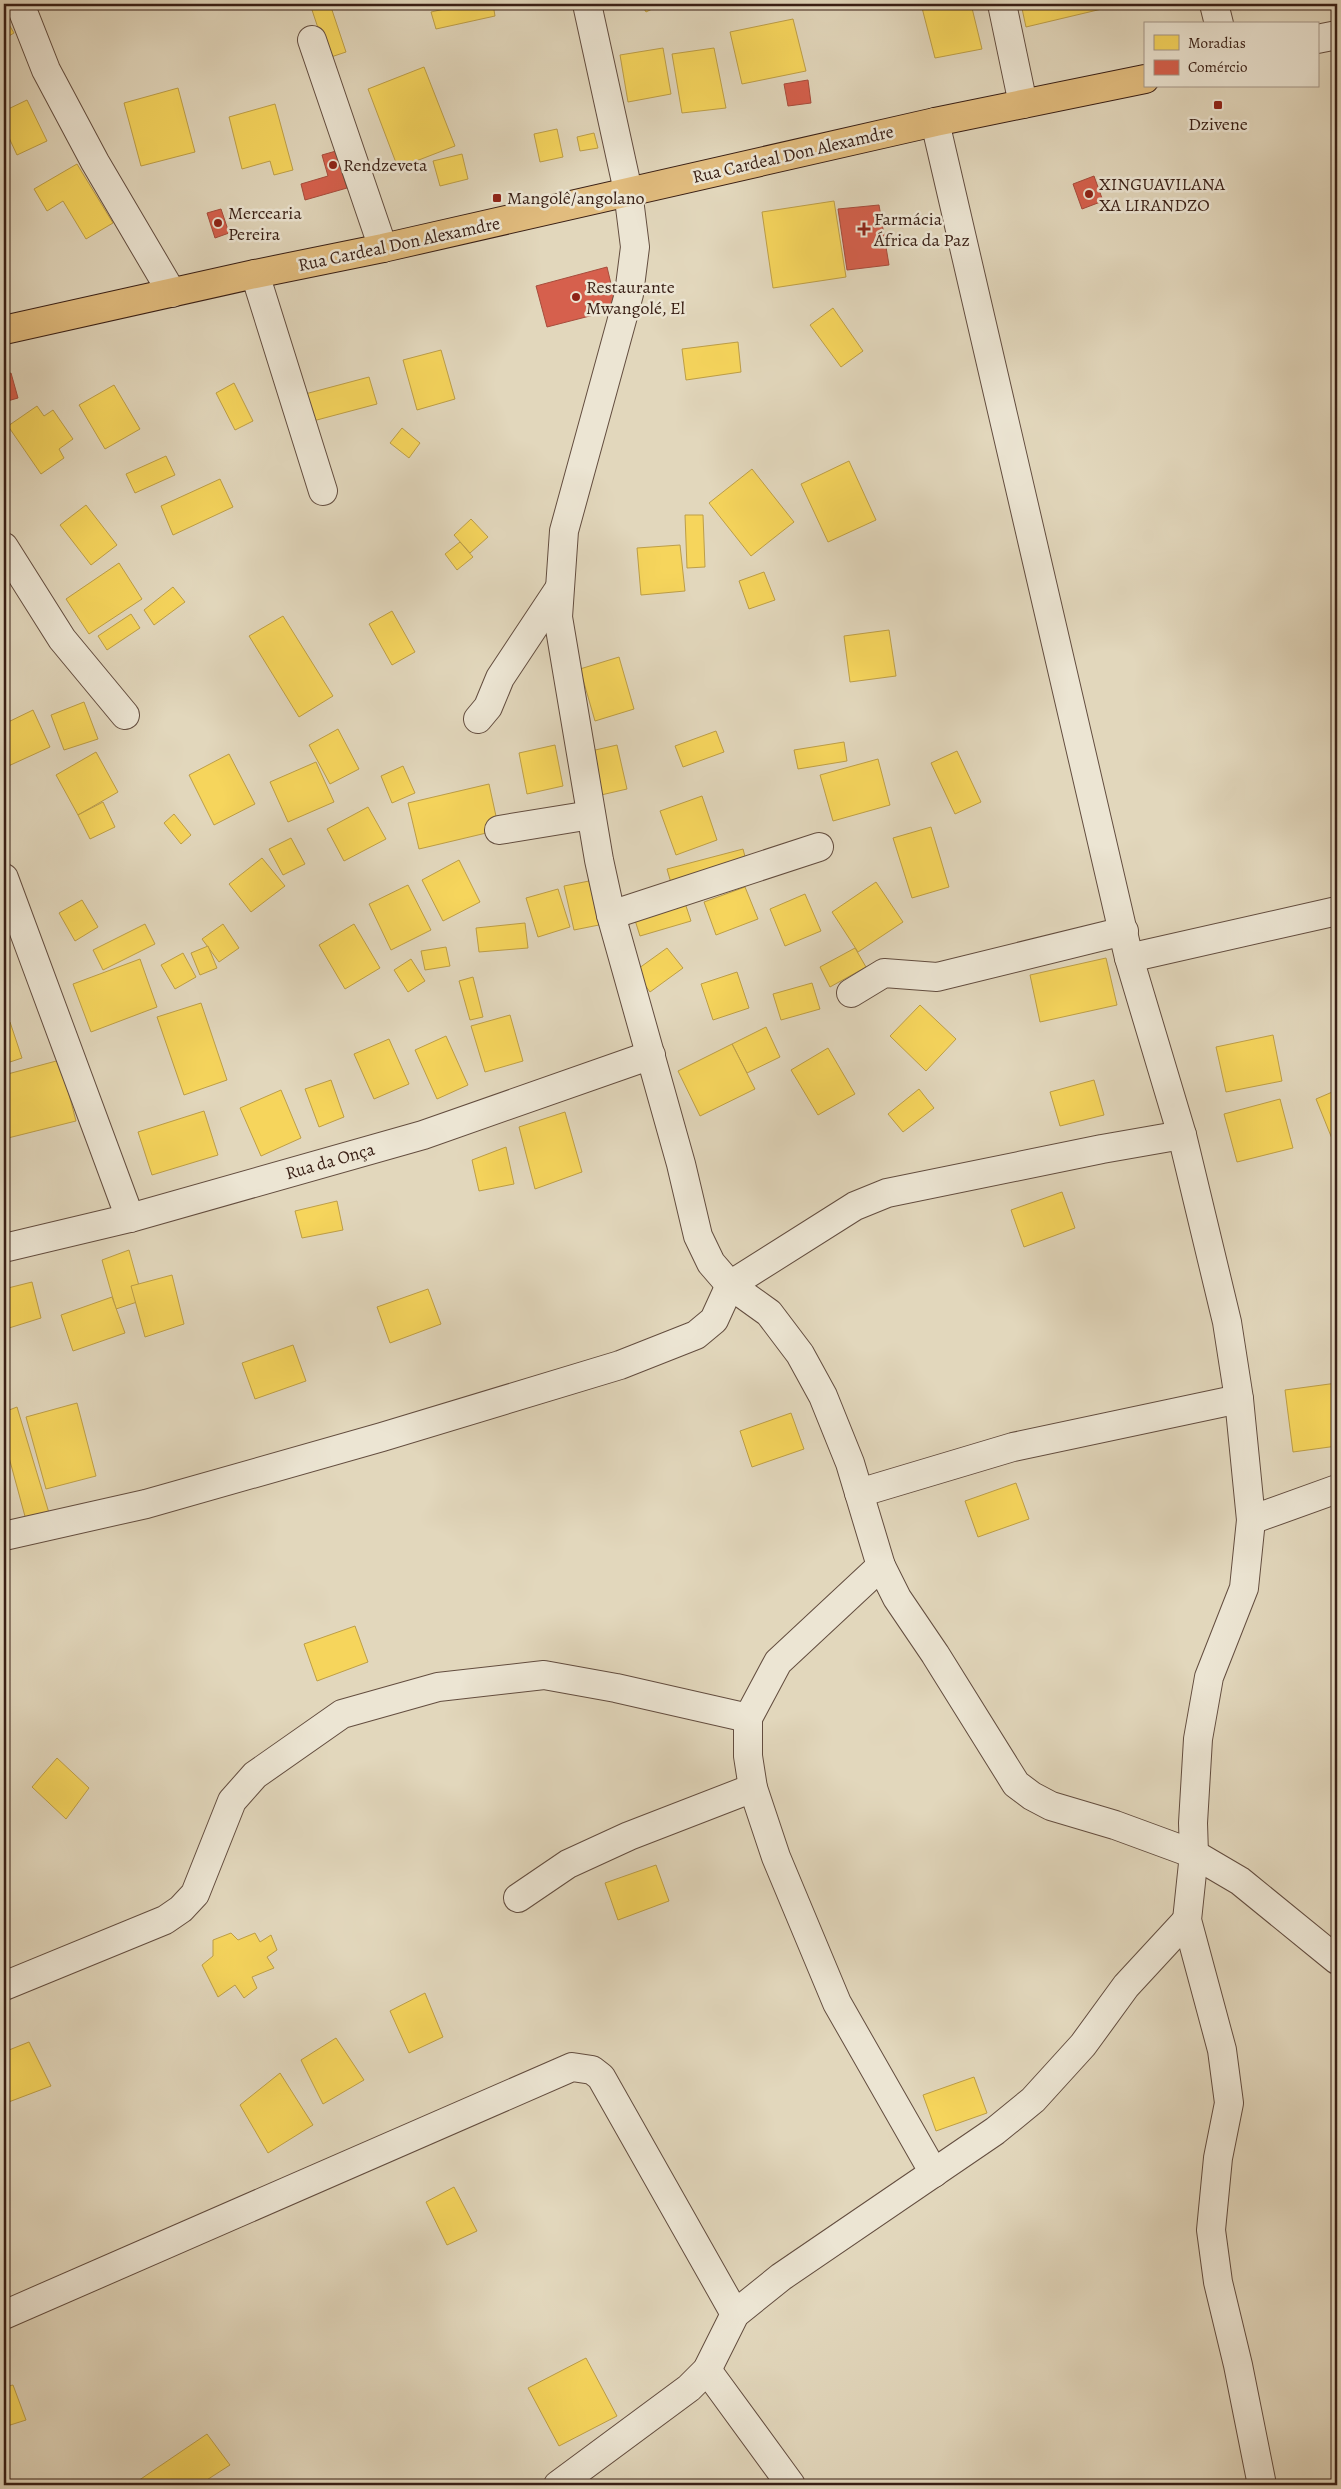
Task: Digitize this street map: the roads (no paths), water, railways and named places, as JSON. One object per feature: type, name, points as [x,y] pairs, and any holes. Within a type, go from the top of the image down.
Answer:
[{"type":"main road","name":"Rua Cardeal Don Alexamdre","points":[[4,330],[255,274],[383,248],[935,122],[1144,80]]},
{"type":"street","points":[[20,4],[46,70],[95,162],[172,293]]},
{"type":"street","points":[[587,4],[628,191],[635,248],[629,294],[564,531],[558,617],[591,815],[611,915],[651,1055],[698,1236],[711,1263],[730,1285],[769,1313],[800,1354],[822,1396],[850,1463],[880,1566],[897,1598],[935,1654],[1016,1784],[1032,1796],[1052,1806],[1115,1825],[1194,1854],[1240,1881],[1337,1960]]},
{"type":"street","points":[[1002,4],[1023,104]]},
{"type":"street","points":[[1214,4],[1218,22]]},
{"type":"street","points":[[1318,39],[1337,34]]},
{"type":"street","points":[[312,40],[383,248]]},
{"type":"street","points":[[935,122],[1129,958],[1182,1135],[1227,1322],[1239,1399],[1251,1520],[1244,1588],[1209,1677],[1198,1739],[1193,1823],[1194,1854],[1187,1920],[1222,2050],[1229,2102],[1218,2158],[1211,2230],[1218,2282],[1238,2365],[1262,2485]]},
{"type":"street","points":[[255,274],[323,491]]},
{"type":"street","points":[[4,547],[62,639],[126,715]]},
{"type":"street","points":[[478,720],[488,707],[500,678],[560,587]]},
{"type":"street","points":[[499,830],[591,815]]},
{"type":"street","points":[[611,915],[819,847]]},
{"type":"street","points":[[4,878],[130,1218]]},
{"type":"street","points":[[1129,958],[1337,911]]},
{"type":"street","points":[[851,993],[884,973],[937,977],[1124,931]]},
{"type":"street","name":"Rua da Onça","points":[[4,1248],[130,1218],[423,1134],[651,1055]]},
{"type":"street","points":[[4,1536],[156,1501],[382,1437],[620,1365],[696,1335],[714,1320],[730,1285],[855,1206],[887,1193],[1102,1149],[1182,1135]]},
{"type":"street","points":[[860,1493],[1013,1447],[1239,1399]]},
{"type":"street","points":[[1251,1520],[1337,1489]]},
{"type":"street","points":[[880,1566],[778,1662],[748,1718],[748,1756],[753,1788],[776,1857],[837,2003],[934,2173]]},
{"type":"street","points":[[4,1986],[165,1920],[181,1909],[195,1894],[232,1801],[242,1787],[255,1775],[342,1714],[438,1687],[544,1675],[616,1688],[748,1718]]},
{"type":"street","points":[[518,1898],[568,1864],[629,1836],[753,1788]]},
{"type":"street","points":[[558,2485],[689,2388],[707,2370],[735,2314],[781,2277],[995,2131],[1033,2100],[1083,2046],[1126,1986],[1187,1920]]},
{"type":"street","points":[[4,2315],[572,2067],[592,2070],[601,2077],[735,2314]]},
{"type":"street","points":[[707,2370],[791,2485]]},
{"type":"place","name":"Dzivene","points":[[1218,105]]},
{"type":"place","name":"Rendzeveta","points":[[333,165]]},
{"type":"place","name":"XINGUAVILANA XA LIRANDZO","points":[[1089,194]]},
{"type":"place","name":"Mangolê/angolano","points":[[497,198]]},
{"type":"place","name":"Mercearia Pereira","points":[[218,223]]},
{"type":"place","name":"Farmácia África da Paz","points":[[864,229]]},
{"type":"place","name":"Restaurante Mwangolé, El","points":[[576,297]]}]
